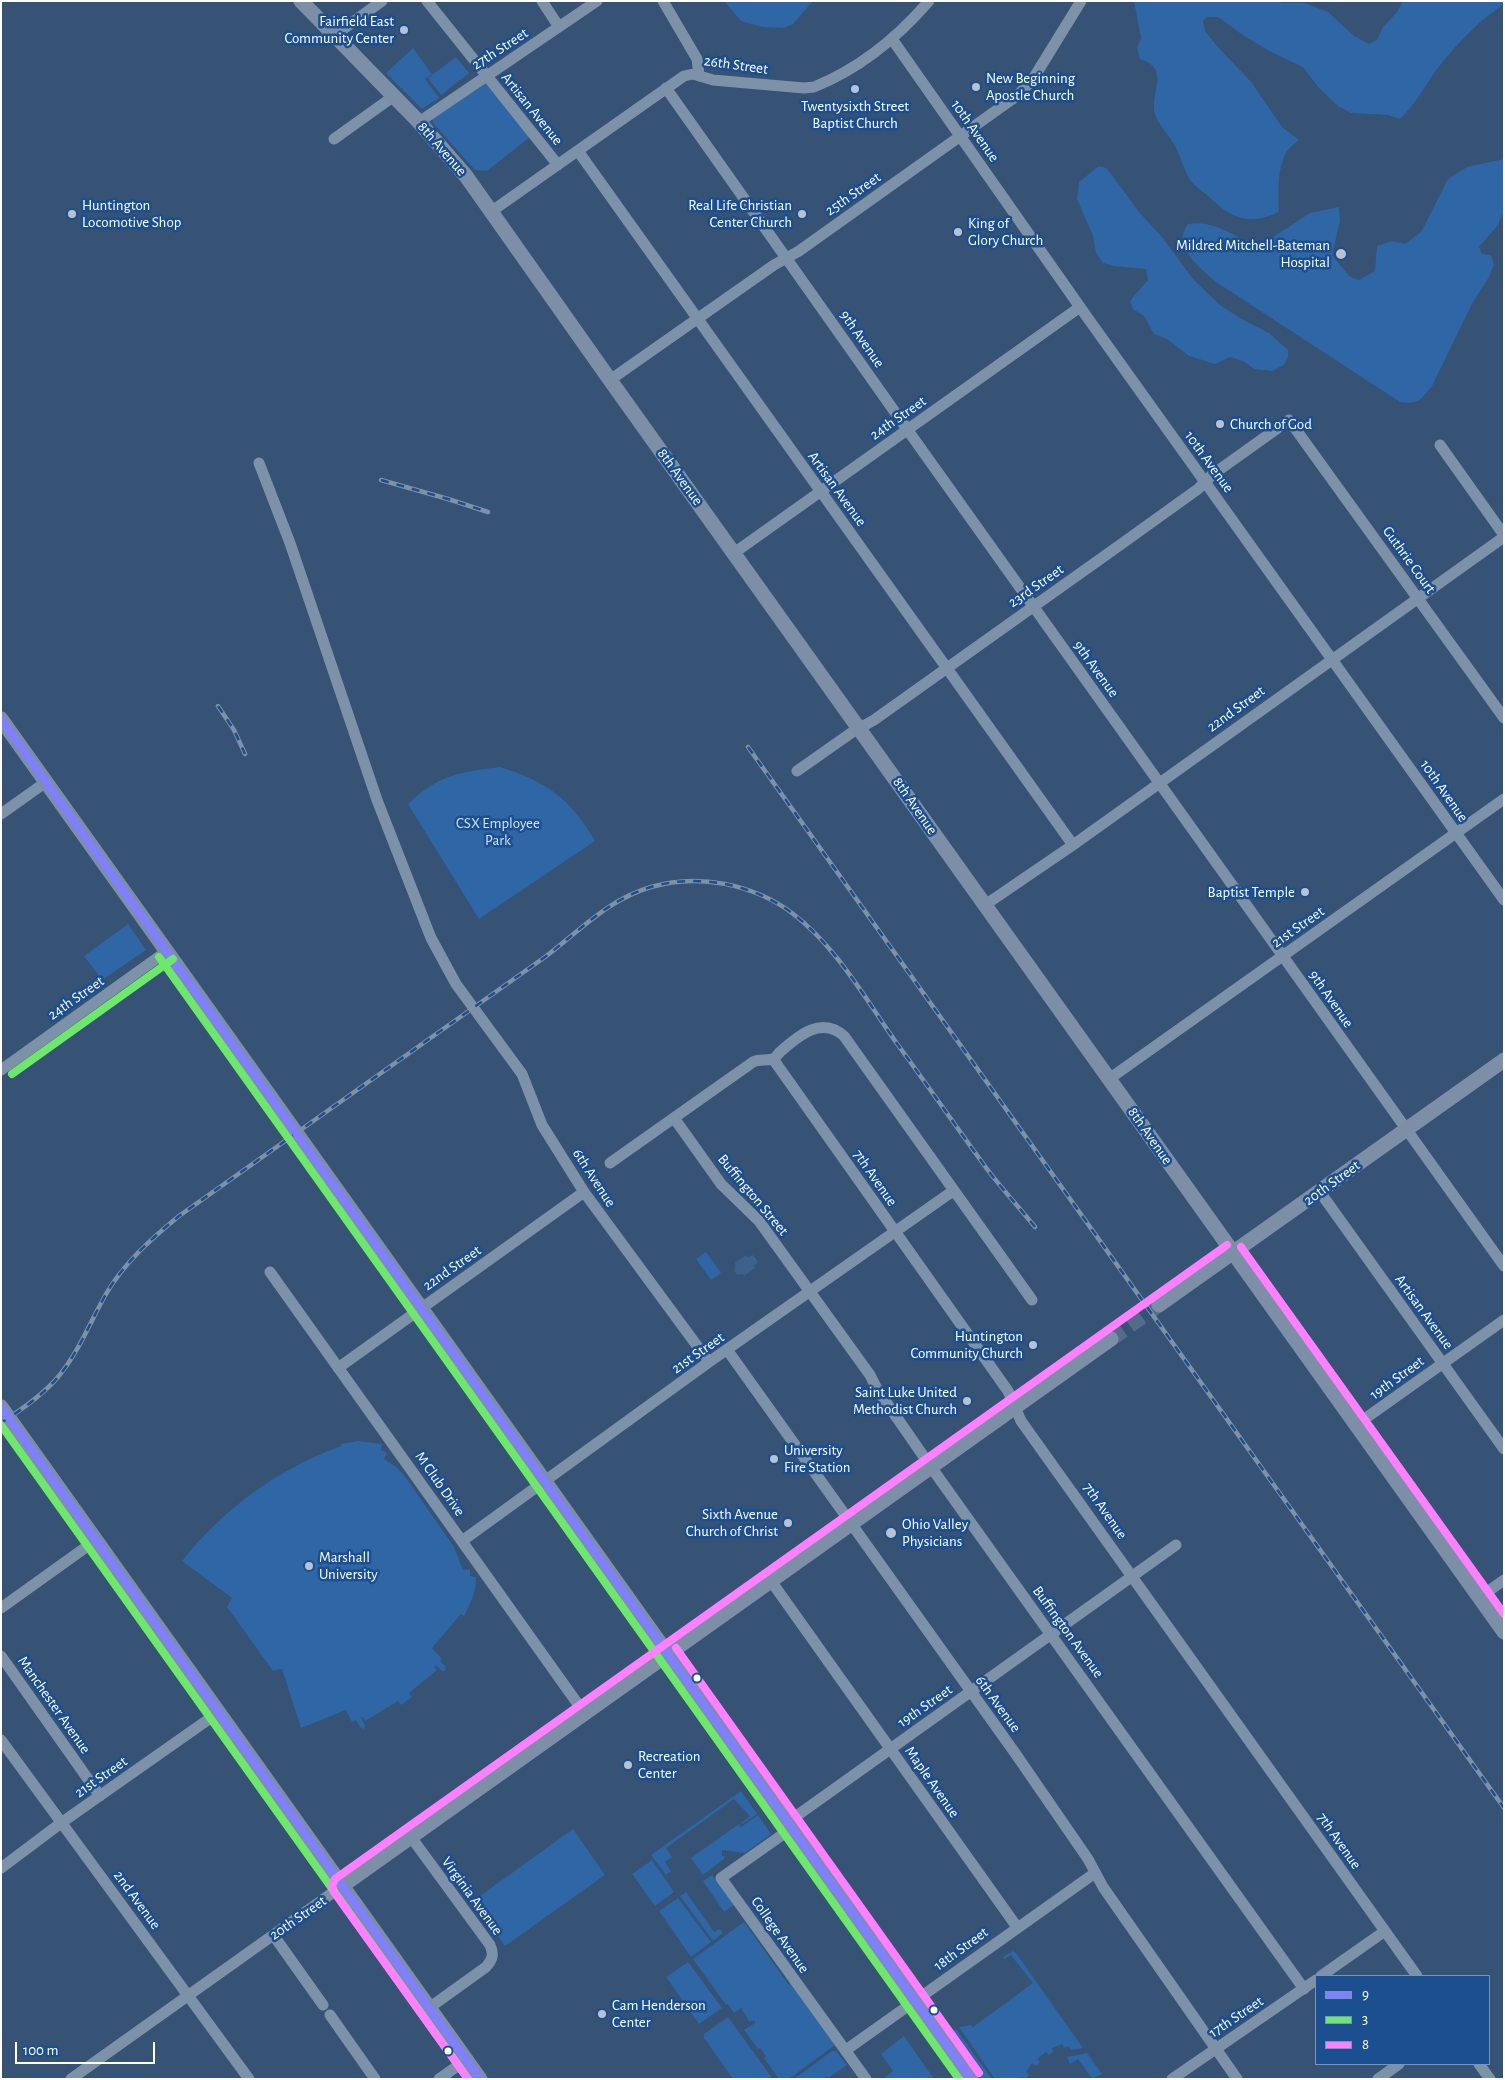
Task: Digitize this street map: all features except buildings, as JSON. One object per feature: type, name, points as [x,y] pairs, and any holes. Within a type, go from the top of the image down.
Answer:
[{"type":"main road","name":"8th Avenue","points":[[302,1],[419,122],[466,176],[492,211],[610,380],[1504,1632]]},
{"type":"main road","points":[[1,719],[971,2079]]},
{"type":"main road","name":"20th Street","points":[[1159,1305],[1504,1060]]},
{"type":"main road","name":"20th Street","points":[[342,1886],[1111,1340]]},
{"type":"main road","points":[[1,1407],[480,2079]]},
{"type":"street","points":[[334,35],[382,1]]},
{"type":"street","name":"Artisan Avenue","points":[[427,1],[558,165]]},
{"type":"street","points":[[542,1],[559,27]]},
{"type":"street","name":"27th Street","points":[[419,122],[597,1]]},
{"type":"street","points":[[662,1],[698,59],[699,75]]},
{"type":"street","name":"26th Street","points":[[492,211],[684,76],[699,75],[714,80],[804,91],[836,76],[871,55],[892,39],[929,1]]},
{"type":"street","name":"25th Street","points":[[610,380],[1018,95],[1028,85],[1081,1]]},
{"type":"street","name":"10th Avenue","points":[[892,39],[1080,307],[1504,900]]},
{"type":"street","name":"9th Avenue","points":[[666,88],[907,430],[1504,1266]]},
{"type":"street","points":[[334,139],[394,96]]},
{"type":"street","name":"Artisan Avenue","points":[[578,151],[1073,845]]},
{"type":"street","name":"24th Street","points":[[734,553],[1080,307]]},
{"type":"street","name":"23rd Street","points":[[797,771],[874,720],[1198,489],[1289,420]]},
{"type":"street","name":"Guthrie Court","points":[[1289,420],[1504,718]]},
{"type":"street","points":[[1440,444],[1504,536]]},
{"type":"street","name":"6th Avenue","points":[[259,463],[290,543],[393,844],[431,938],[448,971],[468,1001],[522,1074],[542,1125],[584,1192],[710,1362]]},
{"type":"street","name":"22nd Street","points":[[985,904],[1073,845],[1504,536]]},
{"type":"street","points":[[1,814],[46,782]]},
{"type":"street","name":"21st Street","points":[[1110,1079],[1504,799]]},
{"type":"street","name":"24th Street","points":[[3,1065],[167,952]]},
{"type":"street","points":[[610,1164],[753,1062],[773,1060],[786,1047],[816,1027],[828,1027],[844,1036],[1032,1300]]},
{"type":"street","name":"7th Avenue","points":[[773,1060],[1008,1391],[1021,1421],[1416,1975]]},
{"type":"street","name":"Buffington Street","points":[[674,1118],[722,1184],[759,1220],[810,1292]]},
{"type":"street","name":"21st Street","points":[[462,1541],[710,1362],[953,1191]]},
{"type":"street","name":"22nd Street","points":[[338,1368],[584,1192]]},
{"type":"street","name":"Artisan Avenue","points":[[1320,1192],[1504,1449]]},
{"type":"street","name":"M Club Drive","points":[[270,1272],[585,1714]]},
{"type":"street","name":"Buffington Avenue","points":[[810,1292],[870,1375],[877,1389],[931,1467],[1302,1987]]},
{"type":"street","name":"19th Street","points":[[1356,1425],[1504,1320]]},
{"type":"street","name":"6th Avenue","points":[[728,1351],[1088,1859],[1107,1892],[1237,2079]]},
{"type":"street","points":[[1,1608],[96,1540]]},
{"type":"street","name":"19th Street","points":[[790,1825],[890,1749],[1176,1545]]},
{"type":"street","points":[[1479,1598],[1504,1580]]},
{"type":"street","name":"Maple Avenue","points":[[771,1581],[1017,1928]]},
{"type":"street","name":"Manchester Avenue","points":[[1,1656],[100,1796]]},
{"type":"street","name":"21st Street","points":[[1,1868],[219,1712]]},
{"type":"street","name":"2nd Avenue","points":[[1,1740],[249,2079]]},
{"type":"street","name":"College Avenue","points":[[790,1825],[721,1878],[866,2079]]},
{"type":"street","name":"Virginia Avenue","points":[[411,1837],[490,1945],[493,1952],[490,1962],[486,1967],[429,2008]]},
{"type":"street","name":"18th Street","points":[[846,2050],[1095,1872]]},
{"type":"street","name":"20th Street","points":[[71,2079],[342,1886]]},
{"type":"street","points":[[1322,1975],[1385,1931]]},
{"type":"street","points":[[274,1936],[323,2005]]},
{"type":"street","name":"17th Street","points":[[1172,2079],[1302,1987],[1315,1980]]},
{"type":"street","points":[[330,2015],[376,2079]]},
{"type":"street","points":[[440,2079],[466,2060]]},
{"type":"street","points":[[1378,2079],[1398,2065]]},
{"type":"street","points":[[1480,2065],[1490,2079]]},
{"type":"green space","points":[[724,1],[813,1],[793,24],[784,28],[762,27],[741,21]]},
{"type":"green space","points":[[1134,1],[1278,1],[1282,3],[1305,3],[1328,12],[1354,36],[1369,44],[1377,40],[1383,27],[1397,12],[1403,1],[1504,1],[1504,4],[1460,43],[1437,69],[1415,102],[1400,119],[1388,115],[1351,113],[1338,106],[1318,87],[1303,67],[1273,53],[1244,36],[1218,17],[1207,17],[1203,21],[1205,31],[1252,83],[1282,127],[1299,140],[1287,151],[1281,165],[1278,189],[1279,212],[1258,219],[1249,219],[1233,215],[1225,210],[1193,183],[1175,146],[1161,126],[1155,114],[1154,106],[1157,75],[1150,63],[1140,59],[1137,48],[1141,38]]},
{"type":"green space","points":[[413,48],[432,74],[425,79],[439,98],[422,109],[386,73]]},
{"type":"green space","points":[[456,57],[469,73],[441,95],[428,78]]},
{"type":"green space","points":[[485,83],[530,137],[487,171],[475,170],[433,123],[433,119]]},
{"type":"green space","points":[[1504,159],[1504,211],[1498,225],[1479,247],[1482,254],[1491,255],[1494,265],[1489,277],[1473,302],[1432,386],[1420,400],[1410,403],[1400,402],[1216,282],[1202,270],[1185,248],[1184,232],[1188,224],[1208,224],[1261,245],[1310,213],[1339,207],[1340,221],[1332,255],[1350,277],[1359,280],[1375,271],[1377,246],[1392,241],[1405,244],[1421,232],[1448,179],[1467,167]]},
{"type":"green space","points":[[1099,166],[1106,168],[1139,212],[1162,237],[1193,279],[1220,305],[1269,333],[1288,350],[1288,357],[1284,365],[1272,371],[1254,369],[1243,361],[1230,357],[1215,364],[1189,356],[1167,339],[1154,334],[1144,316],[1133,309],[1130,302],[1148,280],[1146,269],[1103,263],[1096,253],[1093,236],[1077,199],[1079,182]]},
{"type":"green space","name":"CSX Employee Park","points":[[500,767],[544,785],[556,794],[567,803],[586,826],[595,841],[479,919],[408,804],[429,787],[450,776]]},
{"type":"green space","points":[[128,924],[146,950],[102,980],[84,956]]},
{"type":"green space","points":[[706,1252],[721,1273],[711,1280],[696,1259]]},
{"type":"green space","points":[[358,1441],[382,1444],[381,1450],[387,1453],[384,1459],[404,1475],[454,1547],[463,1570],[470,1569],[470,1576],[476,1577],[475,1587],[471,1602],[464,1616],[461,1614],[432,1648],[442,1659],[440,1661],[446,1667],[445,1671],[442,1671],[436,1665],[434,1667],[437,1670],[409,1693],[412,1697],[401,1705],[398,1701],[365,1721],[361,1717],[365,1726],[364,1729],[361,1728],[356,1720],[352,1722],[346,1710],[301,1728],[282,1669],[273,1671],[227,1607],[232,1598],[182,1561],[216,1524],[254,1492],[295,1466],[341,1446],[341,1444]]},
{"type":"green space","points":[[741,1791],[757,1814],[742,1824],[750,1816],[734,1799],[666,1848],[672,1857],[665,1862],[671,1871],[666,1875],[651,1855]]},
{"type":"green space","points":[[758,1815],[771,1834],[745,1853],[722,1850],[722,1856],[725,1856],[724,1859],[703,1875],[691,1858],[739,1824],[741,1827]]},
{"type":"green space","points":[[573,1829],[605,1875],[505,1946],[473,1901]]},
{"type":"green space","points":[[652,1860],[674,1892],[655,1906],[632,1874]]},
{"type":"green space","points":[[712,1875],[735,1904],[724,1912],[703,1881]]},
{"type":"green space","points":[[686,1892],[714,1932],[720,1929],[723,1933],[713,1941],[680,1896]]},
{"type":"green space","points":[[678,1898],[711,1942],[691,1957],[659,1911]]},
{"type":"green space","points":[[744,1922],[789,1985],[791,1983],[835,2045],[789,2079],[779,2079],[764,2058],[766,2056],[760,2048],[758,2049],[744,2030],[755,2023],[754,2020],[750,2022],[742,2007],[734,2013],[728,2004],[726,2005],[693,1959]]},
{"type":"green space","points":[[1013,1951],[1083,2048],[1071,2050],[1069,2046],[1064,2048],[1062,2044],[1052,2048],[1053,2052],[1049,2055],[1046,2052],[1037,2059],[1040,2062],[1036,2066],[1032,2063],[1026,2072],[1029,2074],[1026,2079],[1022,2077],[1021,2079],[995,2079],[959,2027],[971,2025],[973,2027],[1033,1983],[1011,1955],[1004,1959],[1003,1957]]},
{"type":"green space","points":[[688,1962],[722,2008],[699,2024],[666,1977]]},
{"type":"green space","points":[[728,2017],[773,2079],[733,2079],[704,2038],[704,2034]]},
{"type":"green space","points":[[956,2029],[992,2079],[981,2079],[952,2038],[952,2033]]},
{"type":"green space","points":[[904,2036],[934,2079],[883,2079],[893,2071],[881,2054]]},
{"type":"green space","points":[[832,2051],[836,2051],[847,2065],[828,2078],[827,2076],[824,2079],[794,2079]]},
{"type":"green space","points":[[1087,2053],[1102,2074],[1092,2079],[1078,2059],[1070,2064],[1067,2057]]},
{"type":"shaded area","points":[[746,1255],[748,1257],[753,1255],[758,1262],[754,1266],[755,1268],[744,1276],[743,1274],[737,1275],[734,1270],[735,1263]]},
{"type":"tunnel","points":[[1111,1339],[1159,1305]]},
{"type":"railway","points":[[381,480],[488,512]]},
{"type":"railway","points":[[218,706],[234,730],[245,754]]},
{"type":"railway","points":[[748,747],[1504,1808]]},
{"type":"railway","points":[[1,1423],[39,1396],[52,1384],[72,1357],[106,1294],[121,1272],[148,1243],[179,1216],[545,957],[608,908],[635,893],[669,883],[706,881],[743,888],[777,903],[808,927],[850,975],[987,1169],[1035,1227]]},
{"type":"transit line","name":"9","points":[[1,719],[971,2079]]},
{"type":"transit line","name":"3","points":[[159,957],[959,2079]]},
{"type":"transit line","name":"3","points":[[12,1074],[173,959]]},
{"type":"transit line","name":"8","points":[[468,2079],[334,1892],[332,1885],[335,1879],[1227,1245]]},
{"type":"transit line","name":"8","points":[[1241,1247],[1504,1614]]},
{"type":"transit line","name":"9","points":[[1,1407],[480,2079]]},
{"type":"transit line","name":"3","points":[[1,1425],[468,2079]]},
{"type":"transit line","name":"8","points":[[676,1648],[979,2073]]},
{"type":"place","name":"Fairfield East Community Center","points":[[404,30]]},
{"type":"place","name":"New Beginning Apostle Church","points":[[976,87]]},
{"type":"place","name":"Twentysixth Street Baptist Church","points":[[855,89]]},
{"type":"place","name":"Huntington Locomotive Shop","points":[[72,214]]},
{"type":"place","name":"Real Life Christian Center Church","points":[[802,214]]},
{"type":"place","name":"King of Glory Church","points":[[958,232]]},
{"type":"place","name":"Mildred Mitchell-Bateman Hospital","points":[[1341,254]]},
{"type":"place","name":"Church of God","points":[[1220,424]]},
{"type":"place","name":"Baptist Temple","points":[[1305,892]]},
{"type":"place","name":"Huntington Community Church","points":[[1033,1345]]},
{"type":"place","name":"Saint Luke United Methodist Church","points":[[967,1401]]},
{"type":"place","name":"University Fire Station","points":[[774,1459]]},
{"type":"place","name":"Sixth Avenue Church of Christ","points":[[788,1523]]},
{"type":"place","name":"Ohio Valley Physicians","points":[[891,1533]]},
{"type":"place","name":"Marshall University","points":[[309,1566]]},
{"type":"place","name":"Recreation Center","points":[[628,1765]]},
{"type":"place","name":"Cam Henderson Center","points":[[602,2014]]}]
